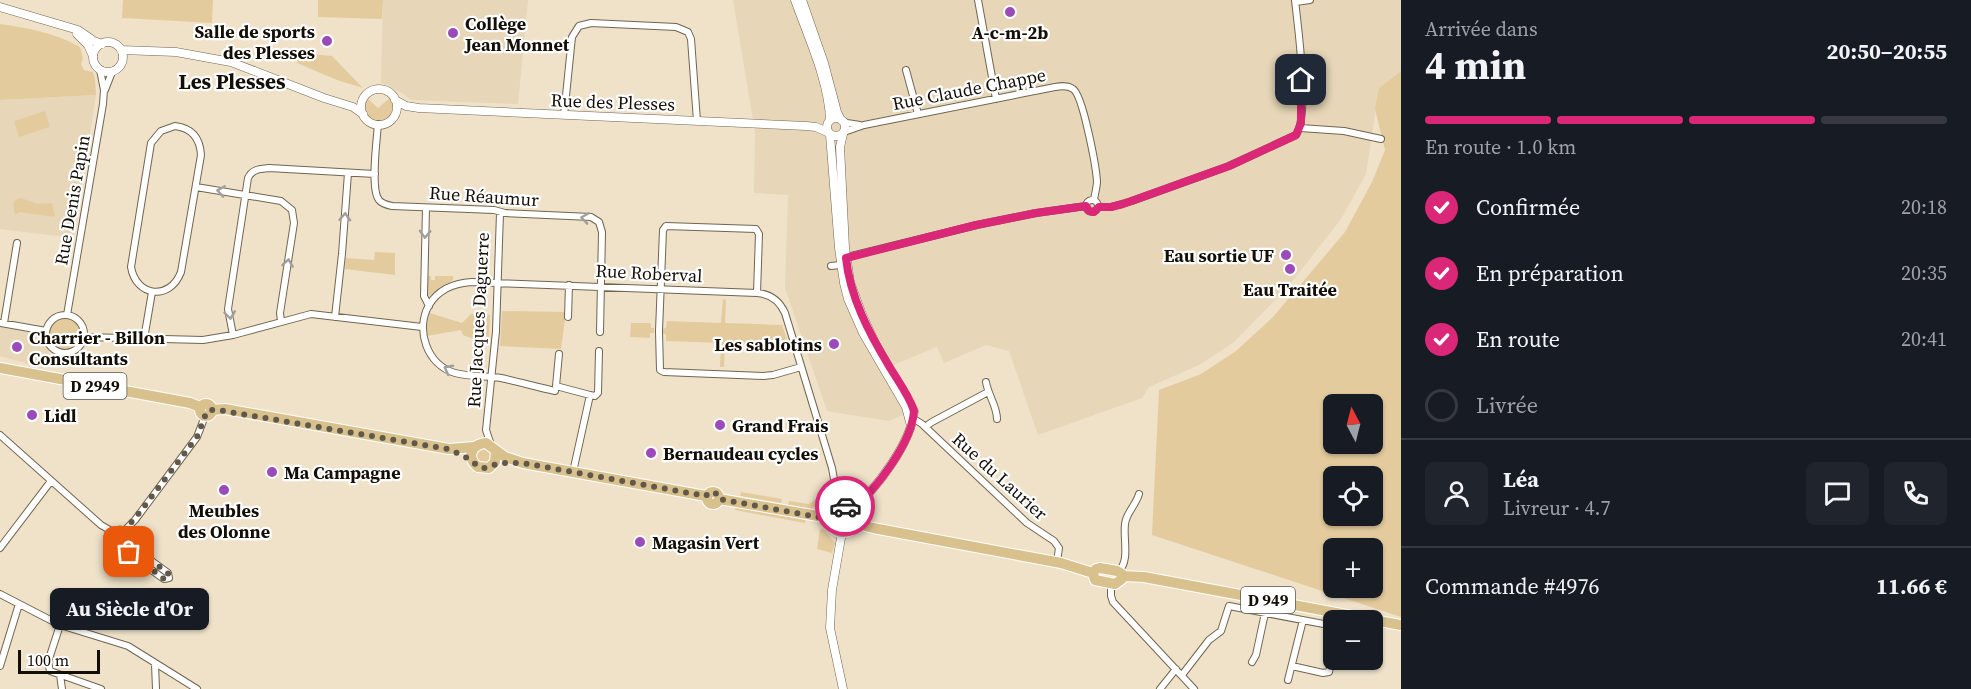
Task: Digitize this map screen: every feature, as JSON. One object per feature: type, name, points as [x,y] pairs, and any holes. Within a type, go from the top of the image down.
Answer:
[{"type":"main road","name":"D 2949","points":[[0,368],[202,409]]},
{"type":"main road","points":[[202,409],[225,410],[448,449],[485,447],[523,463],[706,496],[714,492],[719,499],[830,518]]},
{"type":"main road","points":[[448,449],[472,461],[476,466],[489,468],[496,458],[485,447]]},
{"type":"main road","points":[[472,461],[471,453],[485,447]]},
{"type":"main road","points":[[493,464],[523,463]]},
{"type":"main road","points":[[847,506],[851,509],[855,514],[855,523],[850,530],[842,532],[834,528],[830,518],[834,510],[847,506]]},
{"type":"main road","points":[[855,523],[1058,562],[1093,573]]},
{"type":"main road","points":[[1098,568],[1121,574],[1118,583],[1111,583],[1097,581],[1093,573],[1098,568]]},
{"type":"main road","name":"D 949","points":[[1121,574],[1401,625]]},
{"type":"street","points":[[795,0],[822,78],[829,106],[829,121],[826,126],[829,133],[844,283],[855,315],[870,346],[912,418],[902,448],[868,495],[851,509]]},
{"type":"street","points":[[802,0],[824,63],[837,112],[845,128],[840,147],[842,260]]},
{"type":"street","points":[[978,0],[996,99]]},
{"type":"street","points":[[1086,206],[1087,210],[1092,212],[1099,207],[1123,204],[1229,166],[1292,138],[1300,128],[1302,91],[1296,1],[1310,0]]},
{"type":"street","points":[[0,7],[78,30],[102,44],[114,43],[121,50],[123,60]]},
{"type":"street","points":[[564,115],[572,37],[582,24],[601,23],[676,27],[688,32],[691,39],[697,121]]},
{"type":"street","points":[[71,29],[86,42],[100,70],[112,72],[120,66],[123,60],[132,55],[150,51]]},
{"type":"street","points":[[93,56],[96,48],[102,44]]},
{"type":"street","points":[[121,50],[189,54],[231,62],[338,102],[355,108],[369,121],[378,124],[390,121],[396,108],[395,100],[390,93],[379,89],[371,91],[354,102],[338,102]]},
{"type":"street","name":"Rue Denis Papin","points":[[100,70],[104,90]]},
{"type":"street","points":[[906,70],[918,114]]},
{"type":"street","name":"Rue Denis Papin","points":[[67,315],[104,90],[112,72]]},
{"type":"street","name":"Rue Claude Chappe","points":[[843,133],[864,125],[1060,86],[1073,88],[1083,106],[1096,175],[1094,200]]},
{"type":"street","points":[[363,98],[361,106],[363,114]]},
{"type":"street","name":"Rue des Plesses","points":[[395,100],[406,106],[419,108],[806,126],[816,127],[829,133]]},
{"type":"street","name":"Rue des Plesses","points":[[395,114],[419,108]]},
{"type":"street","points":[[829,121],[835,118],[842,120]]},
{"type":"street","name":"Rue Claude Chappe","points":[[842,120],[847,123],[864,125]]},
{"type":"street","name":"Rue des Plesses","points":[[806,126],[829,121]]},
{"type":"street","name":"Rue Réaumur","points":[[378,124],[375,192],[381,202],[392,206],[494,210],[500,213],[595,219],[602,226],[600,332]]},
{"type":"street","points":[[168,127],[182,127],[189,130],[198,140],[201,155],[182,267],[179,278],[167,289],[152,292],[146,290],[134,279],[131,267],[151,143],[161,130],[168,127]]},
{"type":"street","points":[[1300,128],[1344,131],[1381,139]]},
{"type":"street","points":[[829,133],[835,137],[843,133]]},
{"type":"street","points":[[233,335],[228,309],[250,175],[257,169],[269,168],[375,174]]},
{"type":"street","points":[[335,317],[348,173]]},
{"type":"street","points":[[196,186],[281,201],[289,206],[294,214],[294,223],[280,313],[281,321]]},
{"type":"street","points":[[1086,206],[1088,201],[1094,200],[1099,207]]},
{"type":"street","points":[[831,266],[842,260],[976,225],[1086,206]]},
{"type":"street","points":[[426,208],[424,296],[429,306]]},
{"type":"street","name":"Rue Jacques Daguerre","points":[[486,430],[492,377],[500,213]]},
{"type":"street","points":[[757,293],[758,232],[753,228],[666,226],[663,230],[658,365],[662,371],[764,376],[801,367]]},
{"type":"street","points":[[17,243],[2,323],[46,331]]},
{"type":"street","name":"Rue Roberval","points":[[422,327],[429,306],[437,295],[453,285],[465,283],[600,286],[769,295],[782,306],[832,468],[839,507]]},
{"type":"street","points":[[567,317],[569,285]]},
{"type":"street","points":[[144,339],[152,292]]},
{"type":"street","points":[[83,337],[203,340],[233,335],[311,314],[422,327],[429,352],[444,368],[462,375],[492,377],[555,391]]},
{"type":"street","points":[[67,315],[79,322],[83,328],[83,337],[80,345],[75,349],[61,352],[49,343],[46,331],[54,319],[67,315]]},
{"type":"street","points":[[559,354],[556,386],[595,396],[598,393],[600,351]]},
{"type":"street","points":[[986,382],[997,412],[997,419]]},
{"type":"street","points":[[925,427],[988,392]]},
{"type":"street","points":[[573,472],[590,395]]},
{"type":"street","points":[[123,537],[197,437],[202,409]]},
{"type":"street","name":"Rue du Laurier","points":[[912,418],[925,427],[1027,523],[1054,541],[1059,548],[1058,562]]},
{"type":"street","points":[[485,447],[486,430]]},
{"type":"street","points":[[485,447],[486,430]]},
{"type":"street","points":[[0,435],[101,525],[115,533],[119,530],[132,556],[164,579],[169,578],[168,573],[131,546],[123,537]]},
{"type":"street","points":[[0,548],[51,481]]},
{"type":"street","points":[[1121,574],[1124,565],[1125,520],[1139,494]]},
{"type":"street","points":[[842,532],[832,590],[830,628],[843,689]]},
{"type":"street","points":[[1111,583],[1113,602],[1194,689]]},
{"type":"street","points":[[1182,675],[1209,640],[1221,631],[1231,593]]},
{"type":"street","points":[[0,594],[60,625],[128,646],[197,689]]},
{"type":"street","points":[[0,666],[3,645],[18,603]]},
{"type":"street","points":[[1229,606],[1323,624]]},
{"type":"street","points":[[1252,662],[1256,655],[1265,612]]},
{"type":"street","points":[[1288,680],[1303,620]]},
{"type":"street","points":[[60,625],[48,667],[52,673],[101,689]]},
{"type":"street","points":[[155,664],[156,689]]},
{"type":"street","points":[[1292,666],[1323,673],[1330,670]]},
{"type":"street","points":[[1160,689],[1176,669]]},
{"type":"street","points":[[60,675],[62,689]]},
{"type":"shaded area","points":[[123,0],[213,0],[212,23],[122,18]]},
{"type":"shaded area","points":[[318,0],[383,0],[382,19],[318,17]]},
{"type":"shaded area","name":"Collège Jean Monnet","points":[[383,0],[528,0],[518,104],[411,100],[381,83]]},
{"type":"shaded area","points":[[733,0],[1401,0],[1401,71],[1379,88],[1366,174],[1341,219],[1287,288],[1234,342],[1199,365],[1149,387],[1142,398],[1038,435],[1009,351],[986,345],[944,363],[937,347],[893,365],[919,408],[889,421],[827,411],[785,288],[788,195],[754,193],[755,132]]},
{"type":"shaded area","points":[[0,24],[31,29],[80,47],[83,58],[81,64],[84,70],[93,72],[96,95],[0,100]]},
{"type":"shaded area","points":[[300,53],[332,56],[363,88],[297,63]]},
{"type":"shaded area","points":[[1401,71],[1401,617],[1343,598],[1383,598],[1383,538],[1323,538],[1323,591],[1152,535],[1159,390],[1201,374],[1236,351],[1273,317],[1345,232],[1372,182],[1385,150],[1375,109],[1379,88]]},
{"type":"shaded area","points":[[96,95],[73,238],[0,229],[0,100]]},
{"type":"shaded area","points":[[366,97],[378,108],[391,97],[394,105],[390,116],[380,122],[368,117],[364,110]]},
{"type":"shaded area","points":[[45,111],[50,127],[19,137],[14,121]]},
{"type":"shaded area","points":[[21,198],[37,204],[52,203],[55,217],[19,212],[15,215],[13,203]]},
{"type":"shaded area","points":[[375,252],[395,253],[395,275],[345,269],[346,258],[374,260]]},
{"type":"shaded area","points":[[427,276],[435,280],[435,276],[453,276],[453,280],[427,297]]},
{"type":"shaded area","points":[[723,299],[726,300],[725,323],[782,325],[787,339],[771,345],[769,339],[754,344],[725,343],[724,367],[720,367],[721,343],[666,341],[666,334],[662,334],[662,329],[666,328],[667,321],[721,323]]},
{"type":"shaded area","points":[[502,311],[566,312],[561,349],[500,346]]},
{"type":"shaded area","points":[[430,313],[462,323],[471,314],[490,315],[489,340],[471,338],[463,335],[461,330],[427,336],[426,329]]},
{"type":"shaded area","points":[[65,318],[76,323],[81,334],[76,345],[65,350],[54,345],[49,334],[54,323]]},
{"type":"shaded area","points":[[631,323],[651,323],[654,333],[650,333],[650,338],[630,337]]},
{"type":"shaded area","points":[[0,327],[32,333],[41,338],[49,352],[43,368],[0,356]]},
{"type":"shaded area","points":[[485,447],[492,453],[489,463],[479,463],[475,454]]},
{"type":"shaded area","points":[[829,484],[830,496],[811,509],[788,505],[789,501],[809,504],[822,495]]},
{"type":"shaded area","points":[[741,492],[782,499],[781,503],[740,496]]},
{"type":"shaded area","points":[[736,507],[806,518],[805,523],[735,510]]},
{"type":"shaded area","points":[[843,510],[849,513],[852,519],[849,525],[843,528],[837,525],[834,519],[837,513]]},
{"type":"shaded area","points":[[820,529],[824,530],[835,543],[832,553],[817,549]]},
{"type":"way so far","points":[[129,552],[164,579],[169,578],[168,573],[131,546],[124,538],[124,531],[132,524],[197,437],[205,416],[210,415],[212,410],[240,412],[448,449],[464,456],[481,468],[499,463],[523,463],[706,496],[712,491],[718,495],[719,499],[818,517],[830,518],[834,510],[845,506]]},
{"type":"place","name":"A-c-m-2b","points":[[1010,12]]},
{"type":"place","name":"Collège Jean Monnet","points":[[453,33]]},
{"type":"place","name":"Salle de sports des Plesses","points":[[327,41]]},
{"type":"place","name":"Eau sortie UF","points":[[1286,255]]},
{"type":"place","name":"Eau Traitée","points":[[1290,269]]},
{"type":"place","name":"Les sablotins","points":[[834,344]]},
{"type":"place","name":"Charrier - Billon Consultants","points":[[17,347]]},
{"type":"place","name":"Lidl","points":[[32,415]]},
{"type":"place","name":"Grand Frais","points":[[720,425]]},
{"type":"place","name":"Bernaudeau cycles","points":[[651,453]]},
{"type":"place","name":"Ma Campagne","points":[[272,472]]},
{"type":"place","name":"Meubles des Olonne","points":[[224,490]]},
{"type":"place","name":"Magasin Vert","points":[[640,542]]},
{"type":"place","name":"Au Siècle d'Or","points":[[129,552]]},
{"type":"district","name":"Les Plesses","points":[[232,81]]},
{"type":"route","points":[[845,506],[851,509],[868,495],[902,448],[914,418],[912,404],[875,343],[861,312],[850,282],[846,258],[976,225],[1036,213],[1086,206],[1087,210],[1094,212],[1099,207],[1123,204],[1229,166],[1296,135],[1301,123],[1301,80]]}]
